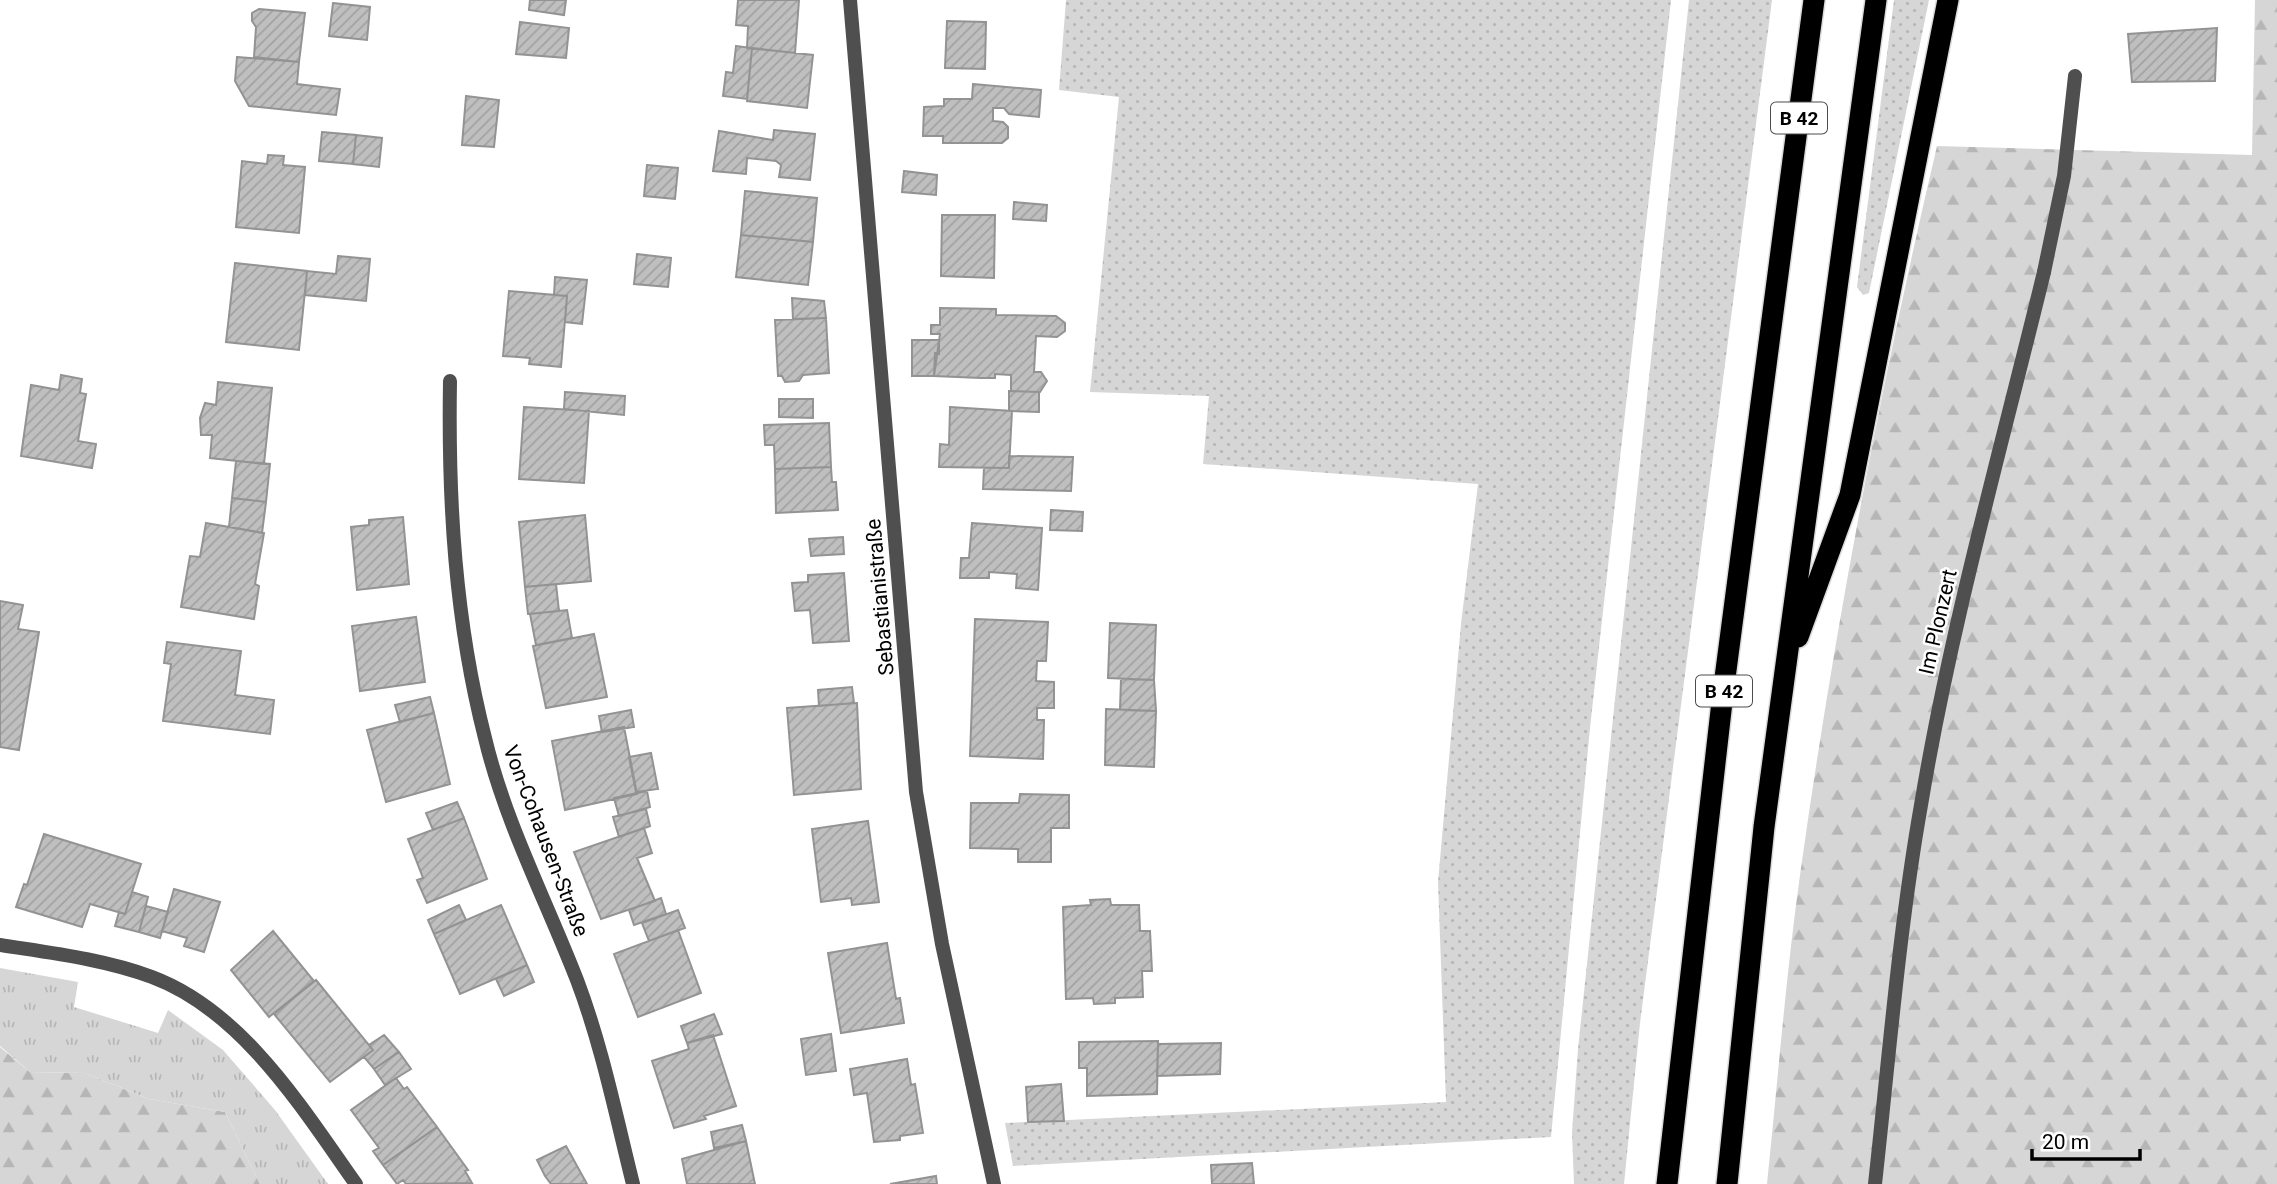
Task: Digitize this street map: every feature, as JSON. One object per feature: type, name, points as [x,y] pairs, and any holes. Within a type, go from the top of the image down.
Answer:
[{"type":"highway","points":[[1804,0],[1809,37]]},
{"type":"highway","name":"B 42","points":[[1667,1184],[1723,693],[1814,0]]},
{"type":"highway","name":"B 42","points":[[1727,1184],[1747,975],[1877,0]]},
{"type":"highway","points":[[1786,668],[1850,495],[1948,0]]},
{"type":"street","name":"Sebastianistraße","points":[[850,0],[916,792],[938,923],[994,1184]]},
{"type":"street","name":"Im Plonzert","points":[[1875,1184],[1900,955],[1921,803],[1949,666],[2044,272],[2064,176],[2075,76]]},
{"type":"street","name":"Von-Cohausen-Straße","points":[[450,381],[449,483],[454,552],[465,640],[485,739],[520,845],[578,982],[608,1082],[633,1184]]},
{"type":"street","points":[[0,945],[88,959],[153,978],[189,997],[246,1039],[288,1089],[356,1184]]},
{"type":"green space","points":[[1066,0],[1671,0],[1590,728],[1551,1137],[1013,1166],[1005,1123],[1446,1102],[1438,882],[1461,624],[1478,484],[1203,464],[1209,396],[1090,392],[1119,97],[1059,90]]},
{"type":"green space","points":[[1689,0],[1772,0],[1640,1023],[1624,1184],[1574,1184],[1572,1133],[1578,1049]]},
{"type":"green space","points":[[1894,0],[1929,0],[1869,293],[1863,295],[1857,287]]},
{"type":"green space","points":[[2255,0],[2277,0],[2277,1184],[1767,1184],[1796,907],[1814,777],[1878,415],[1937,146],[2252,155]]},
{"type":"green space","points":[[0,968],[78,982],[74,1007],[158,1033],[168,1010],[223,1050],[275,1110],[328,1184],[260,1184],[225,1112],[149,1099],[85,1073],[30,1072],[0,1046]]},
{"type":"green space","points":[[0,1047],[30,1072],[85,1073],[149,1099],[225,1112],[260,1184],[0,1184]]},
{"type":"building","points":[[530,0],[566,0],[564,15],[529,10]]},
{"type":"building","points":[[738,0],[799,0],[795,53],[747,48],[748,26],[736,25]]},
{"type":"building","points":[[333,3],[370,7],[367,40],[329,36]]},
{"type":"building","points":[[259,9],[305,13],[299,62],[254,57],[256,27],[252,21],[252,13]]},
{"type":"building","points":[[947,21],[986,22],[985,69],[945,68]]},
{"type":"building","points":[[520,22],[569,28],[566,58],[516,54]]},
{"type":"building","points":[[2217,28],[2215,81],[2132,82],[2128,34]]},
{"type":"building","points":[[736,46],[752,48],[747,99],[723,96],[726,72],[733,73]]},
{"type":"building","points":[[752,48],[813,55],[807,108],[747,101]]},
{"type":"building","points":[[237,57],[299,62],[297,84],[340,89],[336,115],[249,106],[235,81]]},
{"type":"building","points":[[973,84],[1041,90],[1039,117],[1009,114],[1004,108],[993,108],[993,121],[1003,122],[1008,127],[1008,138],[1002,143],[943,143],[943,136],[923,136],[924,107],[944,106],[944,99],[972,99]]},
{"type":"building","points":[[466,96],[499,100],[494,147],[462,145]]},
{"type":"building","points":[[774,130],[815,134],[810,180],[779,177],[781,165],[776,161],[747,158],[746,174],[713,171],[719,131],[773,140]]},
{"type":"building","points":[[322,132],[356,135],[353,164],[319,161]]},
{"type":"building","points":[[356,135],[382,138],[379,167],[353,164]]},
{"type":"building","points":[[268,155],[284,156],[283,165],[305,167],[299,233],[236,227],[242,161],[267,164]]},
{"type":"building","points":[[647,165],[678,168],[675,199],[644,196]]},
{"type":"building","points":[[904,171],[937,175],[936,195],[902,192]]},
{"type":"building","points":[[745,191],[817,198],[813,242],[741,235]]},
{"type":"building","points":[[1014,202],[1047,205],[1046,221],[1013,219]]},
{"type":"building","points":[[942,215],[995,215],[994,278],[941,276]]},
{"type":"building","points":[[741,235],[813,242],[808,285],[736,277]]},
{"type":"building","points":[[637,254],[671,258],[668,287],[634,284]]},
{"type":"building","points":[[338,256],[370,259],[366,301],[305,295],[307,271],[336,274]]},
{"type":"building","points":[[235,263],[307,271],[299,350],[226,342]]},
{"type":"building","points":[[555,277],[587,280],[582,324],[565,322],[567,296],[554,295]]},
{"type":"building","points":[[509,291],[567,296],[561,367],[529,364],[530,358],[503,356]]},
{"type":"building","points":[[792,298],[824,301],[826,318],[793,319]]},
{"type":"building","points":[[940,308],[996,309],[996,315],[1056,316],[1065,323],[1065,331],[1057,337],[1036,336],[1034,372],[1041,372],[1047,381],[1040,392],[1011,391],[1011,375],[995,374],[995,378],[934,376],[940,334],[931,334],[931,325],[940,325]]},
{"type":"building","points":[[826,318],[829,373],[803,375],[799,381],[785,382],[782,376],[778,376],[775,320]]},
{"type":"building","points":[[912,340],[939,340],[939,354],[935,353],[934,376],[912,376]]},
{"type":"building","points":[[61,375],[82,379],[80,393],[86,394],[78,441],[96,444],[92,468],[21,456],[31,385],[59,390]]},
{"type":"building","points":[[218,382],[272,388],[264,464],[210,458],[212,435],[201,435],[200,418],[205,403],[216,405]]},
{"type":"building","points":[[1009,391],[1039,392],[1039,412],[1009,411]]},
{"type":"building","points":[[565,392],[625,396],[624,415],[564,409]]},
{"type":"building","points":[[779,399],[813,399],[813,418],[779,417]]},
{"type":"building","points":[[524,407],[589,411],[584,483],[519,479]]},
{"type":"building","points":[[950,407],[1012,411],[1009,468],[939,467],[940,444],[949,445]]},
{"type":"building","points":[[829,423],[831,467],[775,469],[774,445],[765,445],[764,425]]},
{"type":"building","points":[[1009,456],[1073,457],[1071,491],[983,489],[984,468],[1009,468]]},
{"type":"building","points":[[236,461],[270,464],[266,502],[232,498]]},
{"type":"building","points":[[831,467],[832,482],[836,482],[838,510],[776,513],[775,469]]},
{"type":"building","points":[[232,498],[266,502],[262,533],[229,527]]},
{"type":"building","points":[[1051,510],[1083,512],[1082,531],[1050,530]]},
{"type":"building","points":[[585,515],[591,581],[525,587],[519,522]]},
{"type":"building","points":[[403,517],[409,584],[357,590],[351,527],[369,525],[369,520]]},
{"type":"building","points":[[206,523],[264,533],[255,584],[259,586],[254,619],[181,607],[190,556],[200,557]]},
{"type":"building","points":[[972,523],[1042,528],[1038,590],[1016,588],[1017,574],[989,572],[989,578],[960,578],[961,558],[969,558]]},
{"type":"building","points":[[843,537],[844,554],[811,556],[809,539]]},
{"type":"building","points":[[844,573],[849,641],[813,643],[810,610],[795,611],[792,583],[808,582],[808,575]]},
{"type":"building","points":[[556,584],[559,611],[528,614],[525,587]]},
{"type":"building","points":[[0,601],[23,605],[18,629],[39,632],[19,750],[0,747]]},
{"type":"building","points":[[567,610],[572,638],[536,645],[530,614]]},
{"type":"building","points":[[416,617],[425,682],[360,691],[352,626]]},
{"type":"building","points":[[975,619],[1048,622],[1046,661],[1037,661],[1036,681],[1054,682],[1054,708],[1037,708],[1037,720],[1044,720],[1043,759],[970,756]]},
{"type":"building","points":[[1110,623],[1156,625],[1154,680],[1108,678]]},
{"type":"building","points":[[594,634],[607,697],[546,708],[533,646]]},
{"type":"building","points":[[167,642],[241,651],[235,695],[274,700],[270,734],[163,721],[171,664],[164,663]]},
{"type":"building","points":[[1121,679],[1154,680],[1156,711],[1120,710]]},
{"type":"building","points":[[852,687],[854,703],[819,706],[818,690]]},
{"type":"building","points":[[430,697],[434,713],[400,722],[395,705]]},
{"type":"building","points":[[857,703],[861,789],[794,795],[787,708]]},
{"type":"building","points":[[1106,709],[1156,711],[1154,767],[1105,765]]},
{"type":"building","points":[[631,710],[634,727],[602,732],[599,716]]},
{"type":"building","points":[[434,713],[450,784],[386,802],[367,730]]},
{"type":"building","points":[[624,727],[637,794],[565,810],[552,741]]},
{"type":"building","points":[[651,753],[658,789],[636,792],[629,757]]},
{"type":"building","points":[[647,791],[650,807],[619,816],[614,798]]},
{"type":"building","points":[[1020,794],[1069,795],[1069,828],[1051,828],[1051,862],[1018,862],[1018,849],[970,848],[971,803],[1019,803]]},
{"type":"building","points":[[457,802],[464,818],[433,830],[426,813]]},
{"type":"building","points":[[646,809],[650,826],[619,837],[613,817]]},
{"type":"building","points":[[464,818],[487,879],[427,903],[417,880],[423,878],[408,839]]},
{"type":"building","points":[[868,821],[879,902],[852,905],[851,898],[821,902],[812,829]]},
{"type":"building","points":[[644,828],[652,853],[637,858],[655,901],[601,919],[574,852]]},
{"type":"building","points":[[44,834],[141,864],[125,914],[90,904],[82,927],[16,907],[24,884],[27,885]]},
{"type":"building","points":[[174,889],[220,902],[204,952],[184,946],[187,938],[162,931]]},
{"type":"building","points":[[132,892],[148,897],[139,932],[115,926],[119,912],[125,914]]},
{"type":"building","points":[[661,898],[666,914],[634,925],[629,910]]},
{"type":"building","points":[[1110,899],[1111,905],[1139,905],[1140,931],[1150,931],[1152,971],[1142,971],[1143,997],[1115,998],[1115,1003],[1094,1004],[1093,998],[1066,999],[1063,907],[1091,905],[1090,900]]},
{"type":"building","points":[[459,905],[466,920],[434,934],[428,920]]},
{"type":"building","points":[[501,905],[527,965],[460,994],[434,934]]},
{"type":"building","points":[[146,906],[168,912],[160,938],[139,932]]},
{"type":"building","points":[[678,910],[685,928],[649,941],[642,923]]},
{"type":"building","points":[[678,930],[701,993],[638,1017],[614,954]]},
{"type":"building","points":[[273,931],[314,981],[269,1017],[231,970]]},
{"type":"building","points":[[887,943],[896,999],[900,998],[904,1023],[841,1033],[828,953]]},
{"type":"building","points":[[527,965],[534,982],[504,996],[496,979]]},
{"type":"building","points":[[316,980],[373,1050],[330,1082],[274,1014]]},
{"type":"building","points":[[714,1014],[722,1034],[687,1043],[681,1026]]},
{"type":"building","points":[[831,1034],[836,1071],[806,1075],[801,1039]]},
{"type":"building","points":[[384,1035],[399,1052],[374,1069],[364,1057],[373,1050],[369,1045]]},
{"type":"building","points":[[713,1035],[736,1106],[704,1116],[706,1119],[674,1128],[652,1061],[689,1049],[687,1043]]},
{"type":"building","points":[[1158,1041],[1157,1094],[1087,1096],[1087,1068],[1079,1068],[1079,1042]]},
{"type":"building","points":[[1221,1043],[1220,1074],[1157,1076],[1158,1044]]},
{"type":"building","points":[[399,1052],[411,1069],[385,1085],[374,1069]]},
{"type":"building","points":[[907,1059],[911,1085],[915,1084],[923,1133],[900,1136],[900,1140],[874,1142],[867,1093],[854,1095],[850,1069]]},
{"type":"building","points":[[396,1078],[404,1089],[407,1087],[437,1127],[383,1165],[373,1151],[379,1148],[351,1110]]},
{"type":"building","points":[[1061,1084],[1064,1121],[1028,1122],[1026,1087]]},
{"type":"building","points":[[742,1125],[746,1141],[714,1148],[711,1132]]},
{"type":"building","points":[[437,1127],[468,1170],[465,1171],[472,1183],[406,1184],[403,1180],[397,1184],[383,1165]]},
{"type":"building","points":[[746,1141],[755,1184],[687,1184],[682,1159]]},
{"type":"building","points":[[566,1146],[587,1184],[551,1184],[545,1176],[537,1160]]},
{"type":"building","points":[[1252,1163],[1254,1184],[1212,1184],[1211,1165]]},
{"type":"building","points":[[936,1176],[937,1184],[890,1184]]}]
